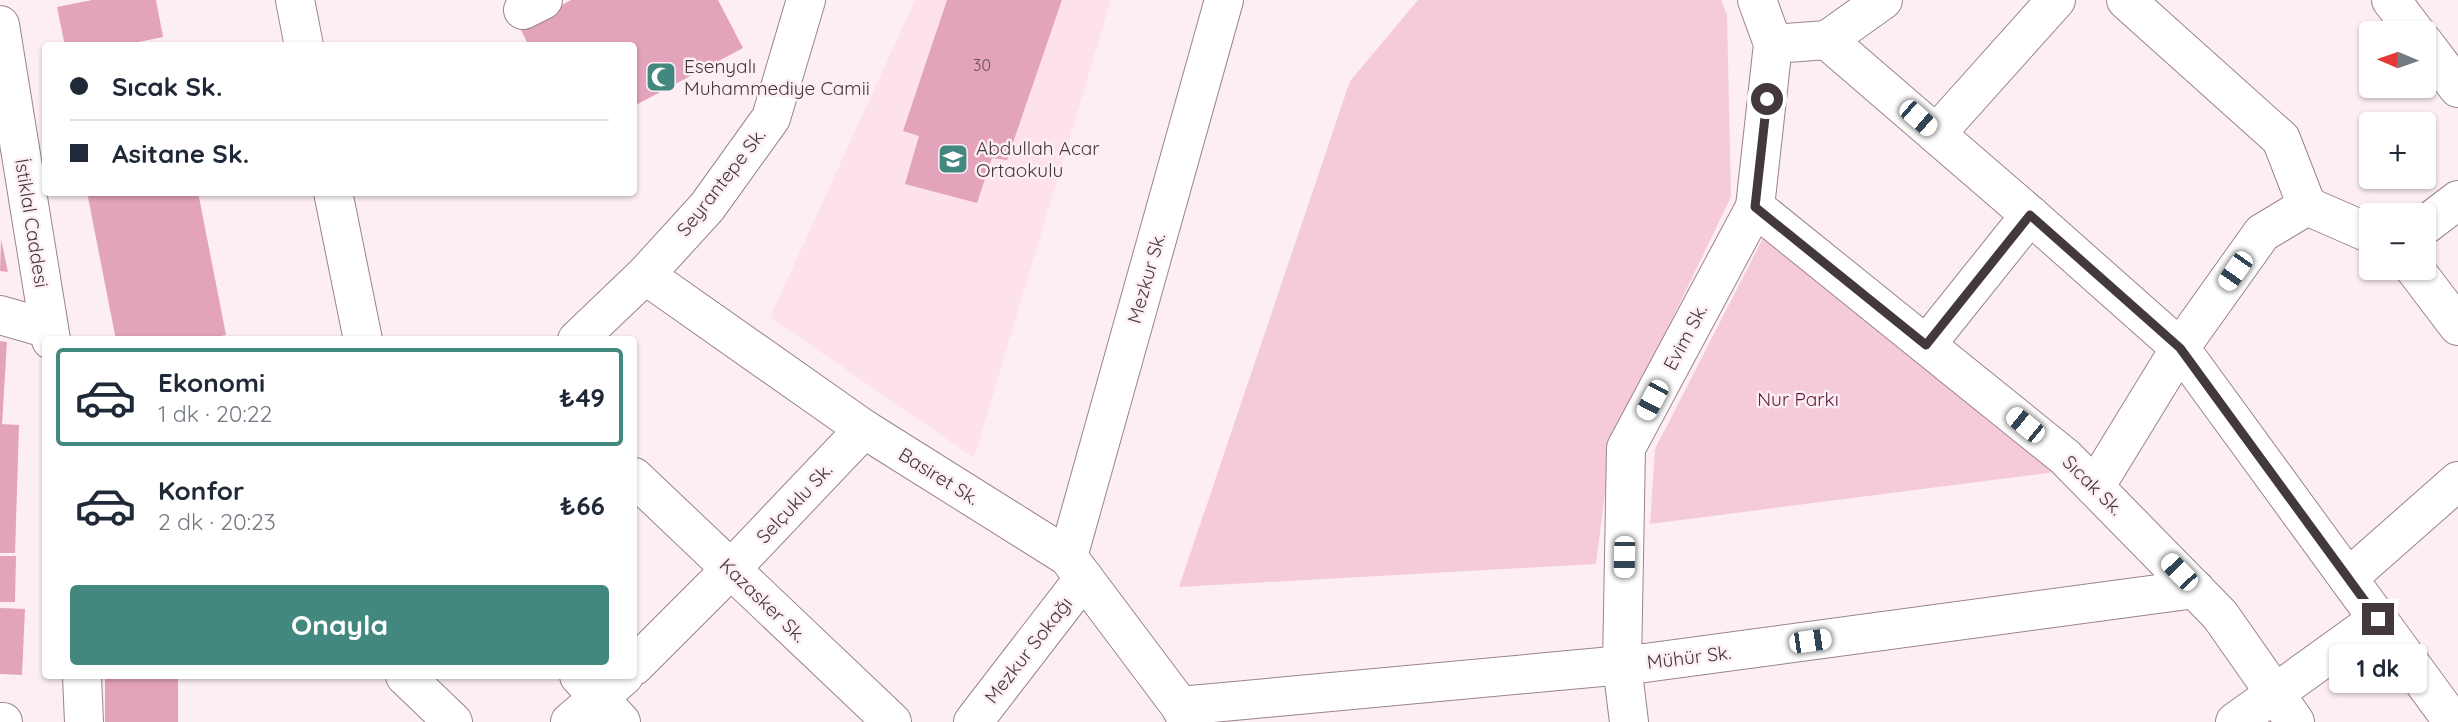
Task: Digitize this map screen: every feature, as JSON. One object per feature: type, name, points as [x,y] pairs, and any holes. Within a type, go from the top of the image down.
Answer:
[{"type":"street","points":[[295,0],[303,42]]},
{"type":"street","name":"Seyrantepe Sk.","points":[[581,336],[645,275],[707,207],[771,118],[806,0]]},
{"type":"street","points":[[1755,207],[1773,44],[1757,0]]},
{"type":"street","points":[[1773,44],[1827,40],[1883,0]]},
{"type":"street","points":[[1936,134],[2056,0]]},
{"type":"street","points":[[2126,0],[2281,139],[2307,206],[2359,229]]},
{"type":"street","points":[[2391,0],[2407,21]]},
{"type":"street","name":"Mezkur Sk.","points":[[1076,567],[1221,2]]},
{"type":"street","name":"İstiklal Caddesi","points":[[0,24],[7,114],[50,334]]},
{"type":"street","points":[[1827,40],[2180,348],[2453,722]]},
{"type":"street","points":[[2436,59],[2458,88]]},
{"type":"street","points":[[334,196],[362,336]]},
{"type":"street","points":[[2436,217],[2458,200]]},
{"type":"street","points":[[2095,487],[2180,348],[2262,233],[2307,206]]},
{"type":"street","name":"Sıcak Sk.","points":[[1755,207],[2065,457],[2220,615],[2286,708]]},
{"type":"street","name":"Evim Sk.","points":[[1629,722],[1622,665],[1626,448],[1755,207]]},
{"type":"street","points":[[1926,345],[2030,215]]},
{"type":"street","name":"Basiret Sk.","points":[[645,275],[864,429],[1076,567],[1184,714]]},
{"type":"street","points":[[2423,280],[2458,326]]},
{"type":"street","points":[[0,315],[50,334]]},
{"type":"street","name":"Selçuklu Sk.","points":[[637,663],[732,569],[864,429]]},
{"type":"street","name":"Kazasker Sk.","points":[[637,480],[892,722]]},
{"type":"street","points":[[2348,578],[2458,481]]},
{"type":"street","name":"Mezkur Sokağı","points":[[973,722],[1076,567]]},
{"type":"street","name":"Mühür Sk.","points":[[1184,714],[1622,665],[2195,589]]},
{"type":"street","points":[[2235,722],[2286,708],[2378,619]]},
{"type":"street","points":[[82,679],[84,722]]},
{"type":"street","points":[[408,679],[453,722]]},
{"type":"street","points":[[570,722],[606,693]]},
{"type":"shaded area","name":"Abdullah Acar Ortaokulu","points":[[915,0],[1111,0],[974,458],[770,317]]},
{"type":"green space","points":[[1418,0],[1721,0],[1727,15],[1731,197],[1611,445],[1596,564],[1179,587],[1350,81]]},
{"type":"green space","name":"Nur Parkı","points":[[1763,238],[2055,472],[1650,524],[1655,449]]},
{"type":"building","points":[[92,0],[156,0],[163,37],[139,42],[64,42],[57,7]]},
{"type":"building","name":"Esenyalı Muhammediye Camii","points":[[571,0],[718,0],[743,48],[637,104],[637,42],[527,42],[520,28]]},
{"type":"building","points":[[947,0],[1062,0],[1007,160],[992,158],[977,203],[905,184],[919,136],[903,131]]},
{"type":"building","points":[[88,196],[199,196],[226,335],[115,336]]},
{"type":"building","points":[[1,239],[8,272],[0,271]]},
{"type":"building","points":[[0,341],[7,342],[2,424],[0,424]]},
{"type":"building","points":[[0,424],[19,425],[15,553],[0,553]]},
{"type":"building","points":[[0,556],[16,556],[15,602],[0,602]]},
{"type":"building","points":[[0,608],[25,609],[22,675],[0,674]]},
{"type":"building","points":[[105,679],[178,679],[178,722],[105,722]]},
{"type":"place","name":"Esenyalı Muhammediye Camii","points":[[661,77]]},
{"type":"place","name":"Abdullah Acar Ortaokulu","points":[[953,159]]},
{"type":"route","points":[[1767,99],[1755,207],[1926,345],[2030,215],[2180,348],[2378,619]]}]
